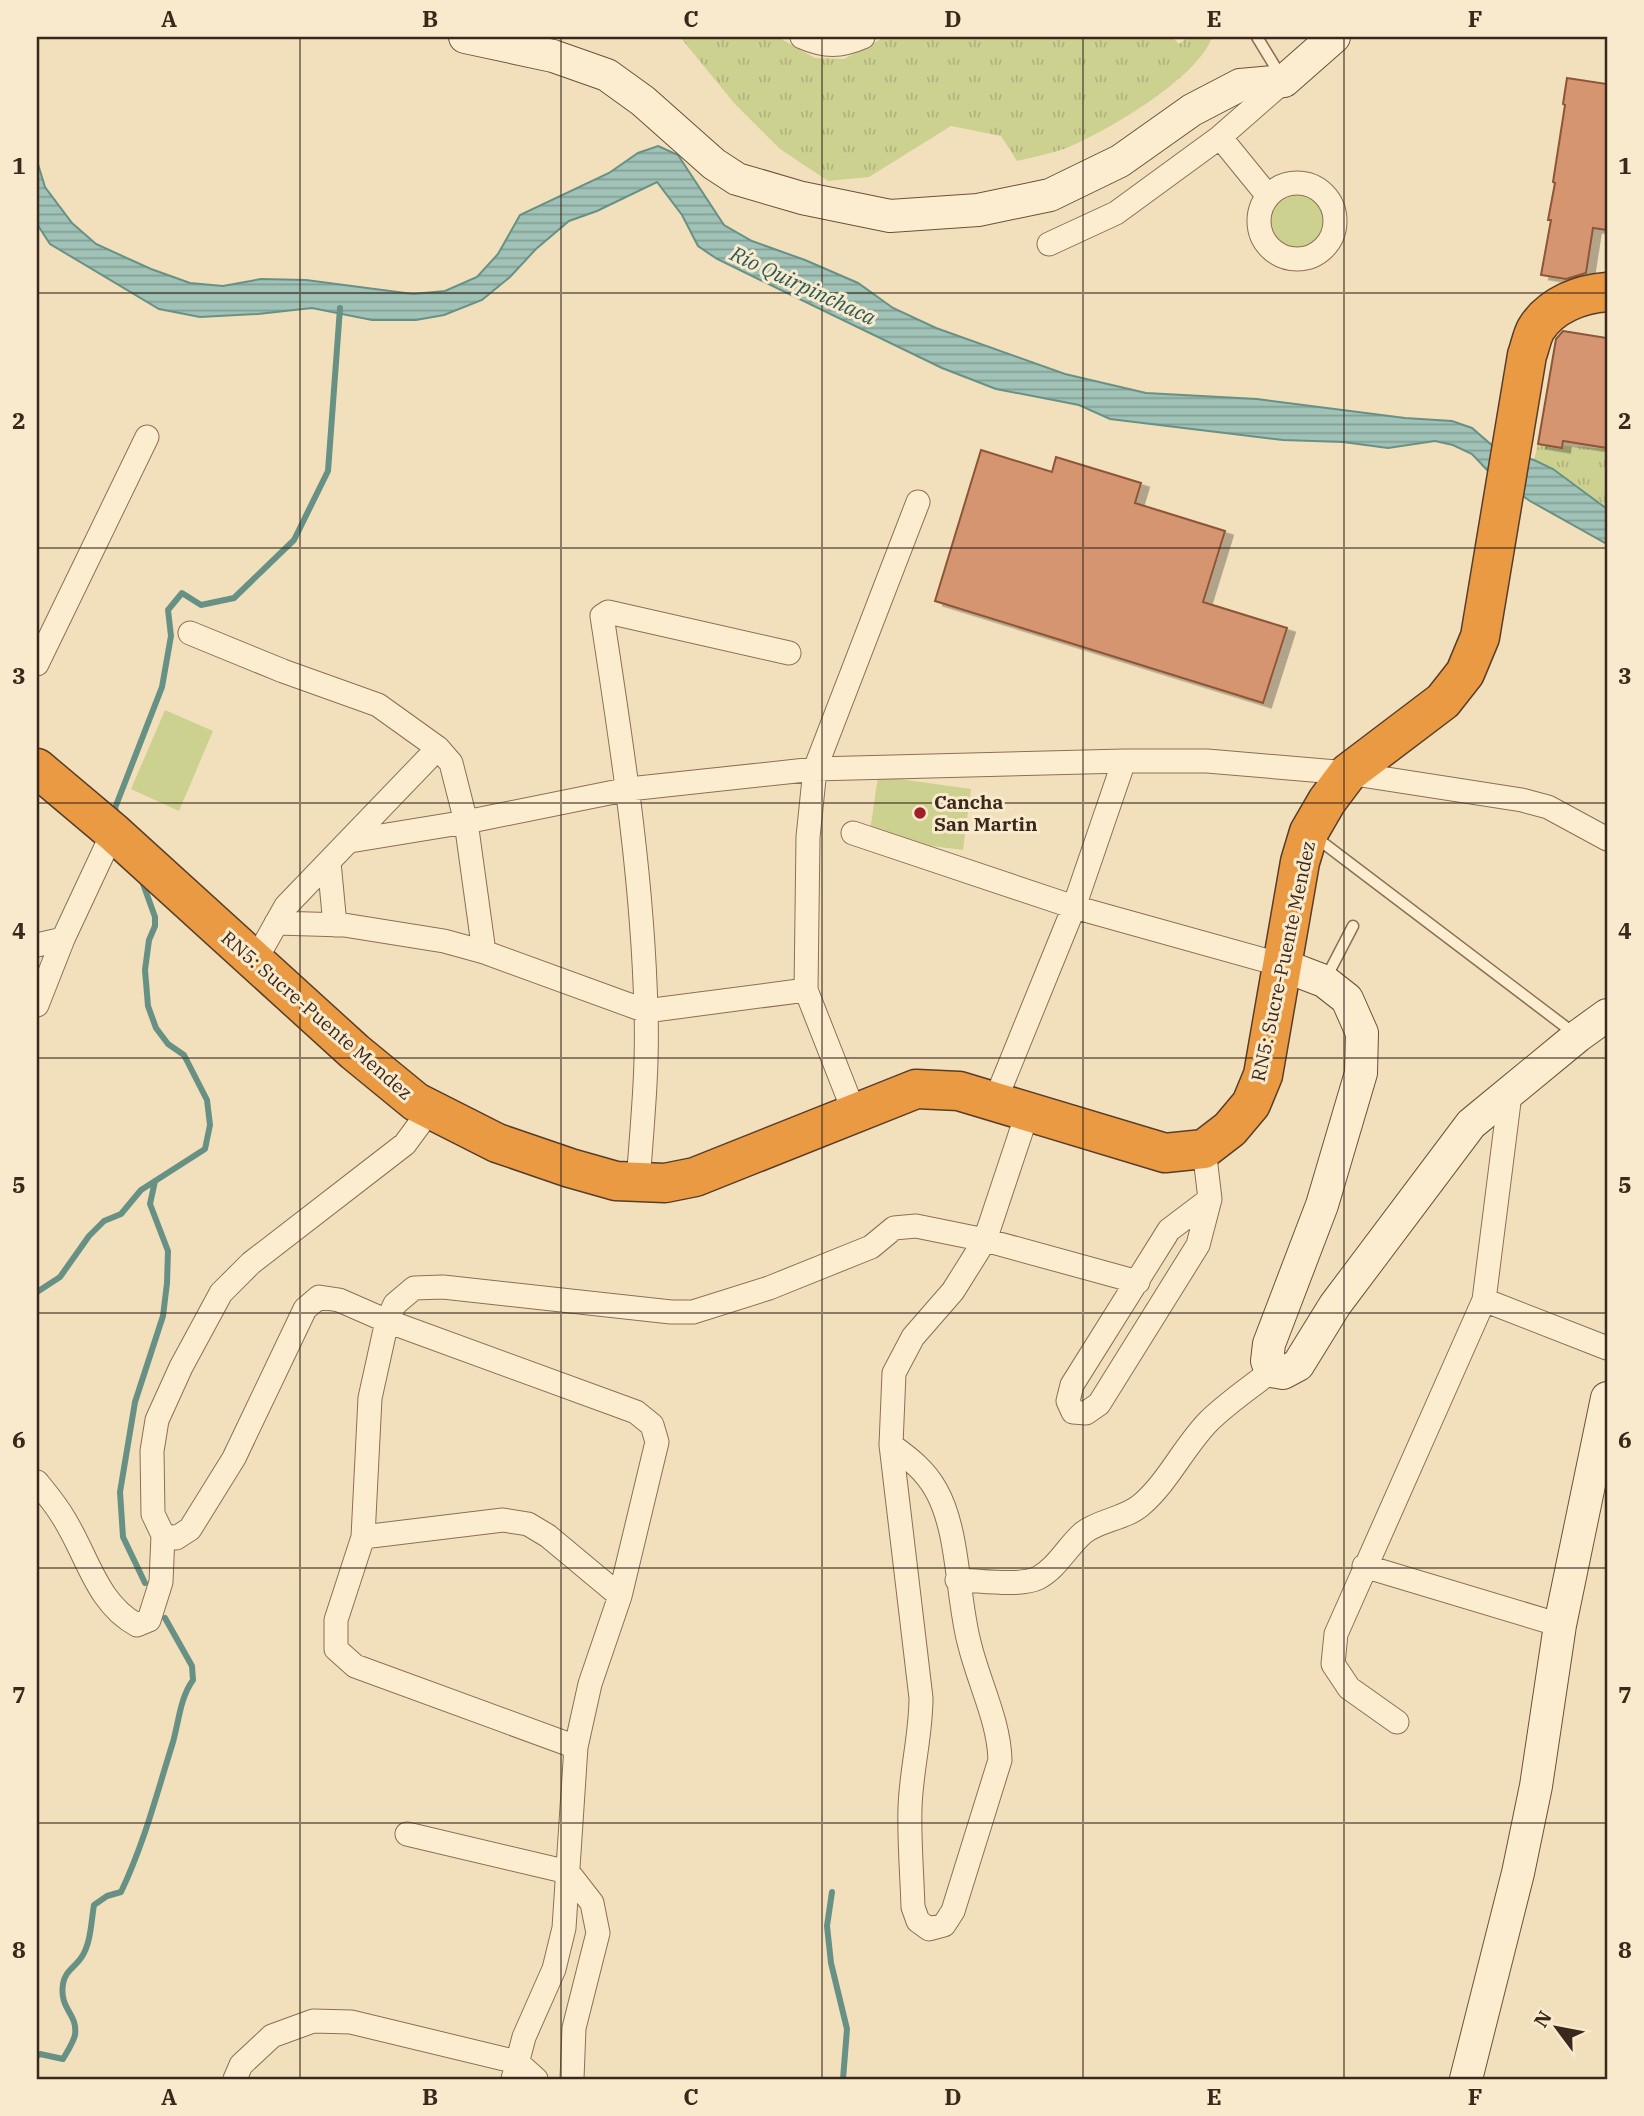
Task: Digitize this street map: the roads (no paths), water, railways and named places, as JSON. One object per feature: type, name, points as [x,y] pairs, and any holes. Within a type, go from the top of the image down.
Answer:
[{"type":"highway","name":"RN5: Sucre-Puente Mendez","points":[[37,768],[113,832],[364,1059],[416,1102],[497,1143],[570,1168],[616,1181],[638,1183],[665,1183],[695,1177],[916,1089],[959,1091],[1165,1153],[1204,1149],[1230,1129],[1251,1104],[1264,1075],[1300,862],[1310,832],[1327,801],[1348,773],[1443,701],[1465,673],[1480,637],[1527,355],[1536,330],[1552,310],[1575,299],[1607,292]]},
{"type":"street","points":[[465,37],[553,56],[607,75],[643,101],[714,164],[737,179],[802,198],[890,216],[978,210],[1050,195],[1120,162],[1192,110],[1240,85],[1284,81]]},
{"type":"street","points":[[802,37],[843,46],[863,37]]},
{"type":"street","points":[[1049,244],[1115,213],[1220,137],[1334,37]]},
{"type":"street","points":[[1220,137],[1268,196]]},
{"type":"street","points":[[37,664],[147,437]]},
{"type":"street","points":[[854,1112],[806,990],[808,837],[815,769],[918,502]]},
{"type":"street","points":[[638,1183],[646,1011],[629,789],[602,616],[608,612],[789,653]]},
{"type":"street","points":[[190,633],[321,686],[378,705],[438,748],[452,763],[466,822],[484,952]]},
{"type":"street","points":[[255,961],[286,906],[438,748]]},
{"type":"street","points":[[891,1445],[919,1465],[937,1491],[949,1523],[968,1639],[999,1739],[1000,1760],[953,1911],[944,1925],[929,1929],[918,1921],[913,1907],[910,1807],[921,1722],[921,1699],[891,1445],[894,1373],[913,1337],[953,1291],[985,1240],[1012,1106],[1074,907],[1124,761]]},
{"type":"street","points":[[350,841],[466,822],[629,789],[815,769],[1124,761],[1207,761],[1348,773],[1522,800],[1548,807],[1607,839]]},
{"type":"street","points":[[37,1005],[113,832]]},
{"type":"street","points":[[853,833],[1074,907],[1282,965],[1324,981],[1347,999],[1362,1033],[1361,1073],[1322,1205],[1269,1345],[1267,1360],[1271,1371]]},
{"type":"street","points":[[329,862],[335,925]]},
{"type":"street","points":[[276,923],[335,925],[444,941],[484,952],[646,1011],[806,990]]},
{"type":"street","points":[[37,945],[64,939]]},
{"type":"street","points":[[957,1580],[1036,1579],[1054,1567],[1072,1543],[1088,1529],[1139,1507],[1161,1485],[1189,1444],[1209,1421],[1271,1371],[1283,1373],[1298,1365],[1335,1305],[1471,1124],[1577,1036],[1607,1015]]},
{"type":"street","points":[[1397,1722],[1349,1688],[1333,1664],[1336,1634],[1484,1300],[1510,1094]]},
{"type":"street","points":[[37,1482],[64,1518],[99,1588],[122,1617],[137,1625],[149,1620],[161,1582],[163,1535],[153,1514],[152,1451],[157,1420],[181,1367],[221,1293],[251,1263],[405,1144],[430,1110]]},
{"type":"street","points":[[1204,1149],[1210,1199],[1198,1245],[1099,1404],[1086,1413],[1073,1412],[1068,1401],[1072,1385],[1169,1230],[1210,1199]]},
{"type":"street","points":[[576,1747],[355,1666],[336,1649],[336,1620],[363,1537],[370,1398],[387,1321],[395,1304],[414,1288],[443,1287],[671,1312],[693,1312],[769,1288],[871,1247],[894,1228],[916,1226],[985,1240],[1138,1282]]},
{"type":"street","points":[[163,1535],[176,1538],[190,1529],[234,1458],[305,1309],[319,1297],[339,1300],[387,1321],[636,1412],[652,1425],[657,1442],[620,1597],[590,1684],[576,1747],[564,1928],[554,1969],[524,2038],[515,2070]]},
{"type":"street","points":[[1484,1300],[1607,1348]]},
{"type":"street","points":[[1466,2079],[1518,1874],[1536,1786],[1560,1625],[1607,1398]]},
{"type":"street","points":[[363,1537],[503,1520],[528,1524],[548,1536],[620,1597]]},
{"type":"street","points":[[1364,1566],[1560,1625]]},
{"type":"street","points":[[407,1834],[568,1872],[592,1903],[598,1933],[574,2028],[572,2079]]},
{"type":"street","points":[[235,2079],[241,2065],[272,2036],[313,2021],[351,2022],[515,2070],[536,2079]]},
{"type":"lane","points":[[1257,37],[1284,81]]},
{"type":"lane","points":[[1310,832],[1577,1036]]},
{"type":"lane","points":[[1324,981],[1353,926]]},
{"type":"water","name":"Río Quirpinchaca","points":[[658,146],[678,155],[724,225],[752,241],[858,283],[893,308],[936,328],[1065,374],[1146,393],[1257,399],[1405,418],[1452,421],[1472,428],[1494,447],[1553,469],[1607,509],[1607,544],[1530,501],[1488,471],[1472,454],[1453,445],[1435,441],[1388,448],[1343,442],[1283,440],[1110,419],[1079,405],[996,389],[942,368],[717,259],[698,246],[682,215],[657,182],[597,211],[569,221],[482,300],[444,315],[416,320],[372,320],[312,308],[200,317],[159,309],[50,244],[37,224],[37,161],[45,187],[72,223],[96,244],[190,283],[223,286],[261,279],[306,280],[413,294],[445,291],[477,277],[498,254],[520,215],[609,173],[638,153]]},
{"type":"waterway","points":[[117,814],[115,808],[162,687],[171,636],[168,610],[182,593],[201,605],[234,598],[294,540],[328,471],[340,308]]},
{"type":"waterway","points":[[37,1292],[60,1277],[89,1236],[104,1221],[121,1214],[141,1190],[205,1149],[210,1125],[207,1100],[184,1055],[168,1044],[156,1028],[148,1006],[145,970],[155,917],[141,878]]},
{"type":"waterway","points":[[145,1583],[123,1537],[120,1492],[135,1402],[163,1316],[167,1283],[168,1251],[150,1204],[155,1181]]},
{"type":"waterway","points":[[37,2056],[40,2054],[63,2059],[73,2041],[74,2021],[62,1993],[64,1980],[87,1946],[94,1905],[107,1896],[121,1892],[129,1874],[156,1799],[183,1702],[193,1680],[192,1666],[165,1618]]},
{"type":"waterway","points":[[832,1892],[827,1926],[831,1963],[847,2029],[843,2079]]},
{"type":"place","name":"Cancha San Martin","points":[[920,813]]}]
